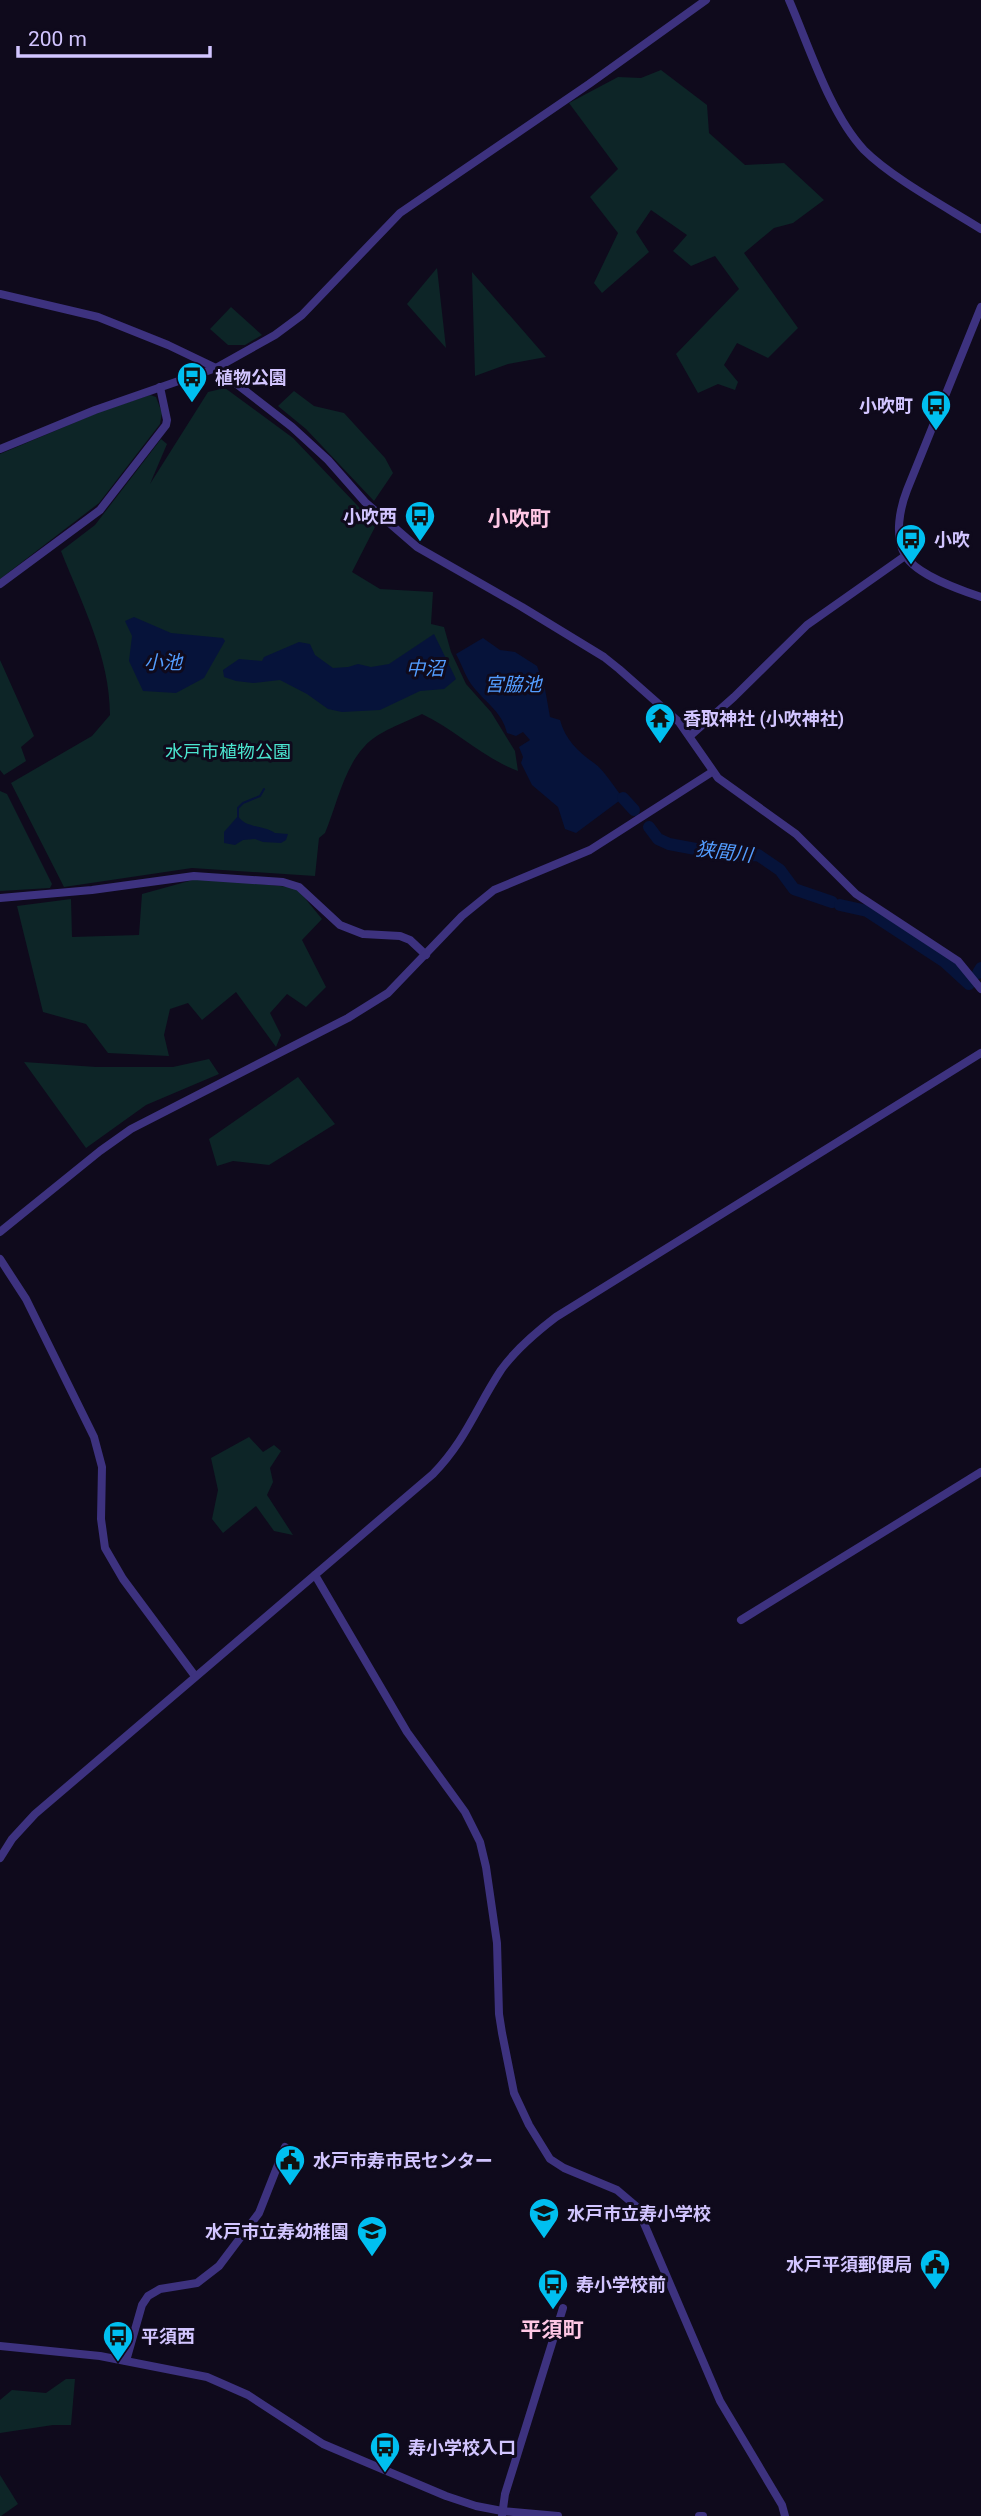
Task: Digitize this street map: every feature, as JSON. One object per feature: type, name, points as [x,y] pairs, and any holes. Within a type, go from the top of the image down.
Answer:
[{"type":"street","points":[[0,449],[216,368],[289,325],[400,213],[610,70],[706,0]]},
{"type":"street","points":[[789,0],[825,83],[845,124],[858,143],[887,169],[981,229]]},
{"type":"street","points":[[0,294],[106,320],[216,368],[292,427],[365,502],[417,547],[604,657],[679,722],[712,772],[727,786],[796,834],[856,894],[958,961],[981,989]]},
{"type":"street","points":[[981,307],[902,501],[900,521],[905,555],[937,579],[981,597]]},
{"type":"street","points":[[0,584],[100,510],[166,425],[160,387]]},
{"type":"street","points":[[690,736],[807,625],[905,555]]},
{"type":"street","points":[[0,1232],[125,1133],[363,1010],[388,993],[462,916],[494,890],[537,870],[580,855],[712,772]]},
{"type":"street","points":[[0,898],[92,890],[194,876],[283,882],[299,887],[340,925],[363,934],[400,936],[410,940],[426,955]]},
{"type":"street","points":[[0,1858],[12,1839],[35,1814],[446,1461],[469,1428],[503,1368],[534,1334],[556,1317],[981,1053]]},
{"type":"street","points":[[0,1259],[26,1299],[94,1437],[102,1467],[101,1519],[105,1548],[118,1571],[195,1676]]},
{"type":"street","points":[[741,1620],[981,1472]]},
{"type":"street","points":[[315,1575],[407,1732],[464,1812],[480,1842],[497,1942],[502,2033],[514,2093],[529,2125],[550,2159],[564,2168],[617,2190],[637,2207],[713,2388],[782,2505],[785,2516]]},
{"type":"street","points":[[125,2361],[142,2305],[160,2289],[197,2283],[219,2266],[259,2213],[285,2147]]},
{"type":"street","points":[[502,2514],[505,2494],[563,2308]]},
{"type":"street","points":[[0,2346],[62,2351],[186,2371],[224,2383],[248,2395],[323,2445],[446,2496],[502,2514],[558,2516]]},
{"type":"green space","points":[[661,70],[707,105],[709,133],[745,165],[784,163],[824,200],[793,223],[774,228],[744,253],[798,328],[768,358],[737,343],[724,365],[738,382],[735,390],[718,384],[698,393],[676,354],[739,289],[715,256],[691,266],[673,251],[687,235],[651,210],[636,232],[649,252],[602,293],[594,283],[618,233],[590,197],[618,169],[569,103],[618,77],[641,78]]},
{"type":"green space","points":[[437,268],[446,348],[407,304]]},
{"type":"green space","points":[[472,272],[546,357],[508,364],[475,376]]},
{"type":"green space","points":[[231,307],[262,335],[245,345],[228,345],[210,329]]},
{"type":"green space","name":"水戸市植物公園","points":[[225,388],[293,438],[376,525],[352,572],[380,589],[433,592],[431,624],[444,627],[451,652],[466,684],[491,712],[515,751],[518,771],[493,759],[422,714],[376,736],[357,756],[325,833],[319,838],[315,876],[192,868],[64,887],[11,783],[92,736],[110,715],[109,693],[100,652],[61,551],[95,525],[161,439],[167,444],[150,484],[208,392]]},
{"type":"green space","points":[[294,391],[314,406],[344,413],[385,458],[393,473],[374,501],[306,429],[278,406]]},
{"type":"green space","points":[[150,395],[156,397],[162,413],[160,424],[99,503],[0,579],[0,454],[102,411]]},
{"type":"green space","points":[[0,660],[34,736],[21,747],[26,761],[4,775],[0,770]]},
{"type":"green space","points":[[0,791],[7,794],[52,884],[50,888],[0,891]]},
{"type":"green space","points":[[200,878],[290,887],[299,891],[322,919],[302,940],[326,987],[306,1007],[287,994],[270,1013],[281,1035],[276,1047],[236,992],[202,1020],[188,1003],[170,1009],[164,1035],[169,1056],[108,1053],[86,1024],[43,1012],[17,906],[71,899],[72,937],[139,935],[142,894]]},
{"type":"green space","points":[[209,1059],[219,1074],[146,1105],[86,1148],[24,1062],[96,1067],[173,1067]]},
{"type":"green space","points":[[298,1077],[335,1124],[269,1165],[233,1161],[217,1166],[209,1139]]},
{"type":"green space","points":[[249,1437],[263,1452],[274,1445],[281,1451],[270,1468],[273,1482],[267,1495],[293,1535],[274,1531],[256,1506],[223,1533],[212,1519],[218,1490],[211,1458]]},
{"type":"green space","points":[[66,2379],[75,2379],[71,2425],[0,2433],[0,2400],[12,2390],[46,2393]]},
{"type":"green space","points":[[0,2475],[18,2504],[1,2516],[0,2516]]},
{"type":"water","name":"小池","points":[[134,617],[171,633],[223,638],[225,641],[204,678],[176,693],[143,691],[129,661],[132,636],[125,621]]},
{"type":"water","name":"中沼","points":[[434,634],[456,679],[444,689],[420,691],[380,710],[342,712],[328,709],[280,680],[253,683],[224,677],[223,670],[239,659],[262,661],[264,657],[299,642],[310,644],[315,655],[333,668],[358,664],[371,667],[389,664]]},
{"type":"water","name":"宮脇池","points":[[483,638],[500,650],[515,652],[537,666],[550,717],[560,720],[573,744],[602,770],[623,798],[576,833],[565,829],[558,807],[532,785],[521,763],[523,757],[519,747],[530,740],[523,732],[516,736],[507,733],[501,719],[465,673],[456,654]]},
{"type":"water","points":[[238,816],[250,825],[288,834],[286,840],[281,843],[255,839],[243,840],[235,845],[224,843],[224,832]]},
{"type":"waterway","points":[[238,816],[238,808],[260,796],[264,789]]},
{"type":"waterway","name":"狭間川","points":[[623,798],[634,810]]},
{"type":"waterway","name":"狭間川","points":[[649,827],[658,839],[669,844],[733,856],[758,855],[780,870],[794,889],[832,902]]},
{"type":"waterway","name":"狭間川","points":[[840,905],[867,911],[945,962],[969,984],[971,981]]},
{"type":"waterway","name":"狭間川","points":[[978,973],[981,968]]},
{"type":"place","name":"植物公園","points":[[192,404]]},
{"type":"place","name":"小吹町","points":[[936,432]]},
{"type":"place","name":"小吹西","points":[[420,543]]},
{"type":"place","name":"小吹","points":[[911,566]]},
{"type":"place","name":"香取神社 (小吹神社)","points":[[660,745]]},
{"type":"place","name":"水戸市寿市民センター","points":[[290,2187]]},
{"type":"place","name":"水戸市立寿小学校","points":[[544,2240]]},
{"type":"place","name":"水戸市立寿幼稚園","points":[[372,2258]]},
{"type":"place","name":"水戸平須郵便局","points":[[935,2291]]},
{"type":"place","name":"寿小学校前","points":[[553,2311]]},
{"type":"place","name":"平須西","points":[[118,2363]]},
{"type":"place","name":"寿小学校入口","points":[[385,2474]]},
{"type":"district","name":"小吹町","points":[[519,519]]},
{"type":"district","name":"平須町","points":[[552,2330]]}]
